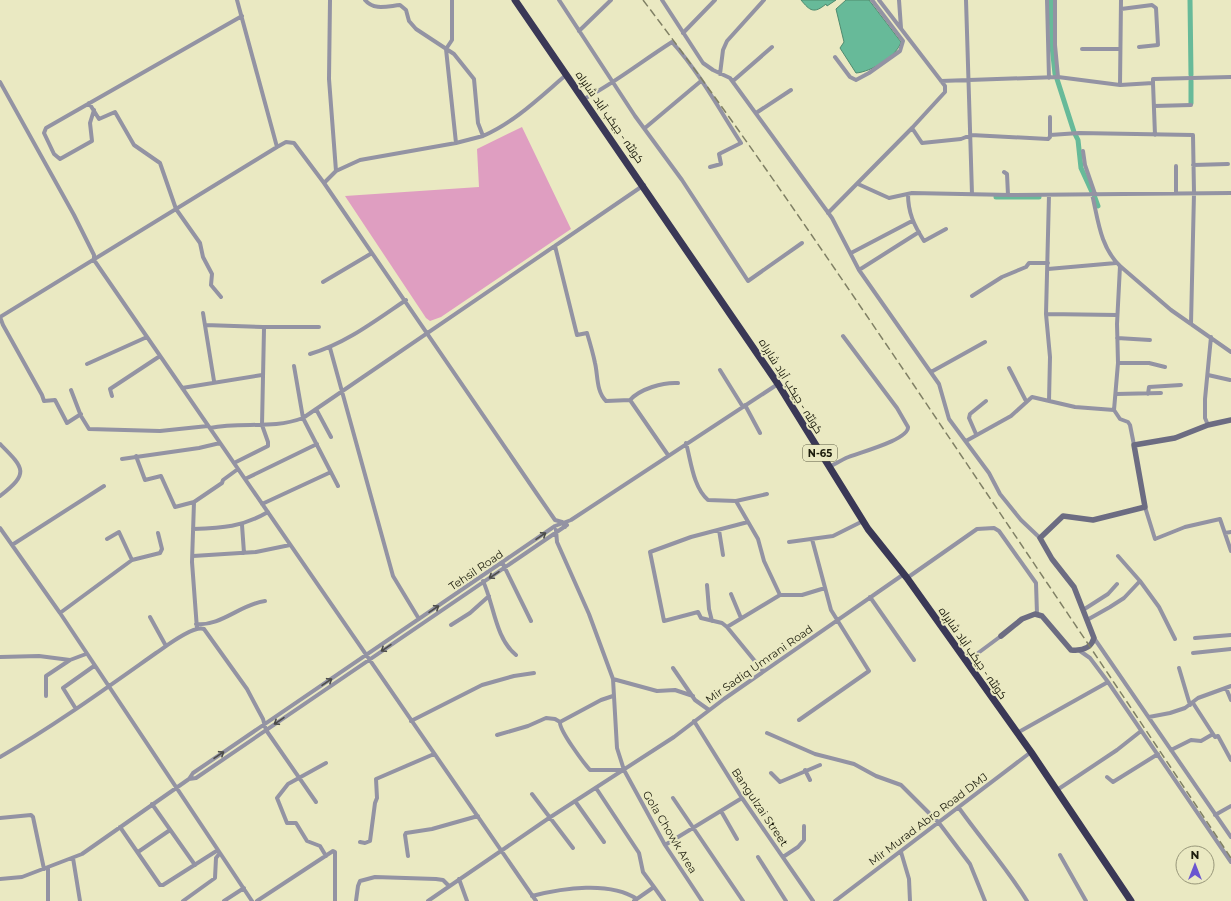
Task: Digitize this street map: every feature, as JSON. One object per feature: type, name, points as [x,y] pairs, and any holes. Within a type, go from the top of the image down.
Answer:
[{"type":"highway","name":"کوئٹہ - جیکب آباد شاہراہ","points":[[515,0],[644,185],[778,384],[863,521],[905,576],[1017,732],[1131,901]]},
{"type":"street","points":[[238,0],[277,147]]},
{"type":"street","points":[[330,0],[329,79],[336,171]]},
{"type":"street","points":[[365,0],[369,5],[379,8],[400,5],[406,10],[409,21],[416,29],[454,54],[474,79],[478,123],[483,136]]},
{"type":"street","points":[[452,0],[452,40],[446,49],[456,143]]},
{"type":"street","points":[[559,0],[748,281],[802,243]]},
{"type":"street","points":[[579,31],[611,0]]},
{"type":"street","points":[[662,0],[703,63],[733,81],[828,213],[859,270],[939,384],[949,419],[990,473],[1000,494],[1021,520],[1040,538],[1052,559],[1071,582],[1094,638],[1215,815],[1231,836]]},
{"type":"street","points":[[683,33],[715,0]]},
{"type":"street","points":[[720,74],[723,50],[727,42],[764,0]]},
{"type":"street","points":[[835,57],[850,77],[856,80],[869,73],[900,51],[903,41],[872,0]]},
{"type":"street","points":[[828,213],[858,184],[945,92],[945,86],[879,0]]},
{"type":"street","points":[[899,0],[900,28]]},
{"type":"street","points":[[966,0],[970,79],[972,194]]},
{"type":"street","points":[[1047,0],[1049,78]]},
{"type":"street","points":[[1055,0],[1055,45],[1058,77]]},
{"type":"street","points":[[1120,84],[1121,0]]},
{"type":"street","points":[[1121,10],[1152,5],[1156,8],[1158,46],[1139,47]]},
{"type":"street","points":[[94,110],[90,123],[92,141],[60,159],[56,156],[45,136],[44,129],[242,16]]},
{"type":"street","points":[[584,99],[626,75],[635,65],[672,42],[683,54],[741,143],[719,154],[721,164],[710,167]]},
{"type":"street","points":[[733,81],[772,47]]},
{"type":"street","points":[[1082,49],[1120,49]]},
{"type":"street","points":[[324,183],[336,171],[360,160],[456,143],[483,136],[498,129],[519,115],[567,74]]},
{"type":"street","points":[[941,81],[1058,77],[1120,84],[1153,83]]},
{"type":"street","points":[[1155,135],[1153,79],[1231,77]]},
{"type":"street","points":[[645,128],[701,81]]},
{"type":"street","points":[[0,82],[74,215],[94,255],[94,260],[536,901]]},
{"type":"street","points":[[756,113],[791,90]]},
{"type":"street","points":[[89,103],[99,119],[115,112],[134,144],[158,160],[176,210],[200,243],[203,257],[212,274],[211,285],[221,297]]},
{"type":"street","points":[[1154,106],[1191,105]]},
{"type":"street","points":[[912,128],[922,143],[961,139],[971,135],[1048,139],[1050,135],[1050,116]]},
{"type":"street","points":[[1050,135],[1079,133],[1192,135],[1194,193],[1191,324]]},
{"type":"street","points":[[81,414],[67,423],[55,400],[44,402],[42,395],[0,317],[277,147],[286,142],[294,143],[300,148],[406,300],[556,520],[562,522],[565,527]]},
{"type":"street","points":[[1083,150],[1085,165],[1094,194],[1102,237],[1110,255],[1118,264],[1171,310],[1231,352]]},
{"type":"street","points":[[1193,165],[1228,164]]},
{"type":"street","points":[[1176,166],[1176,193]]},
{"type":"street","points":[[1004,172],[1007,174],[1008,195]]},
{"type":"street","points":[[858,184],[889,198],[908,194],[1049,195],[1231,193]]},
{"type":"street","points":[[71,390],[89,429],[160,431],[224,425],[288,423],[303,418],[644,185]]},
{"type":"street","points":[[908,194],[908,208],[912,221],[924,241],[946,229]]},
{"type":"street","points":[[1049,195],[1046,314],[1050,357],[1049,401]]},
{"type":"street","points":[[851,253],[912,221]]},
{"type":"street","points":[[859,270],[919,232]]},
{"type":"street","points":[[555,246],[577,335],[587,333],[596,364],[596,379],[603,398],[606,401],[630,400],[636,394],[646,390],[678,383]]},
{"type":"street","points":[[323,282],[372,253]]},
{"type":"street","points":[[972,296],[1002,277],[1026,267],[1029,263],[1048,263]]},
{"type":"street","points":[[1048,269],[1118,264]]},
{"type":"street","points":[[1118,264],[1118,364],[1114,410],[1120,419],[1128,422],[1130,425],[1145,508],[1155,539],[1185,527],[1220,519],[1231,551]]},
{"type":"street","points":[[310,354],[330,348],[406,300]]},
{"type":"street","points":[[203,313],[214,381]]},
{"type":"street","points":[[1046,314],[1117,315]]},
{"type":"street","points":[[205,325],[319,327]]},
{"type":"street","points":[[234,463],[268,446],[262,425],[263,327]]},
{"type":"street","points":[[829,468],[845,458],[866,452],[892,440],[906,433],[908,430],[908,427],[897,408],[843,336]]},
{"type":"street","points":[[87,364],[147,337]]},
{"type":"street","points":[[1208,425],[1205,418],[1205,399],[1211,337]]},
{"type":"street","points":[[1117,338],[1150,340]]},
{"type":"street","points":[[931,372],[985,342]]},
{"type":"street","points":[[330,348],[393,576],[418,619]]},
{"type":"street","points":[[112,396],[110,389],[160,356]]},
{"type":"street","points":[[1118,364],[1149,363],[1165,367]]},
{"type":"street","points":[[294,366],[303,418],[338,486]]},
{"type":"street","points":[[1009,368],[1026,401]]},
{"type":"street","points":[[720,370],[760,433]]},
{"type":"street","points":[[1208,374],[1230,380]]},
{"type":"street","points":[[182,388],[214,381],[262,375]]},
{"type":"street","name":"Tehsil Road","points":[[189,779],[193,773],[555,526],[562,522],[571,520],[686,443],[778,384]]},
{"type":"street","points":[[1148,394],[1149,387],[1181,385]]},
{"type":"street","points":[[1116,394],[1161,393]]},
{"type":"street","points":[[966,441],[976,434],[1011,416],[1032,396],[1075,407],[1114,410]]},
{"type":"street","points":[[630,400],[668,455]]},
{"type":"street","points":[[976,434],[969,416],[986,401]]},
{"type":"street","points":[[316,409],[332,437]]},
{"type":"street","points":[[1134,445],[1175,438],[1208,425],[1231,420]]},
{"type":"street","points":[[122,458],[200,448],[220,443]]},
{"type":"street","points":[[686,443],[702,495],[708,500],[736,501],[767,494]]},
{"type":"street","points":[[0,444],[19,464],[21,476],[17,482],[0,496]]},
{"type":"street","points":[[245,479],[317,444]]},
{"type":"street","points":[[136,456],[145,480],[161,476],[175,506],[194,502],[222,483],[223,480],[238,469]]},
{"type":"street","points":[[262,504],[331,472]]},
{"type":"street","points":[[12,546],[104,486]]},
{"type":"street","points":[[736,501],[758,539],[764,561],[780,594]]},
{"type":"street","points":[[194,502],[193,556],[197,626]]},
{"type":"street","points":[[1040,538],[1063,516],[1093,520],[1145,508]]},
{"type":"street","points":[[193,529],[242,525],[268,512]]},
{"type":"street","points":[[555,526],[556,520]]},
{"type":"street","points":[[0,879],[22,877],[82,854],[177,787],[189,779],[196,778],[565,527],[571,520]]},
{"type":"street","points":[[789,542],[833,536],[863,521]]},
{"type":"street","points":[[748,522],[691,537],[650,552],[664,621],[698,612],[701,618],[727,626],[763,671]]},
{"type":"street","points":[[242,525],[244,553]]},
{"type":"street","name":"Gola Chowk Area","points":[[555,526],[557,532],[557,542],[588,614],[612,679],[617,748],[625,770],[665,845],[702,901]]},
{"type":"street","points":[[0,528],[60,613],[252,901]]},
{"type":"street","name":"Mir Sadiq Umrani Road","points":[[428,901],[549,818],[625,770],[763,671],[870,597],[977,529],[994,528],[998,531],[1036,583],[1037,614]]},
{"type":"street","points":[[719,530],[723,555]]},
{"type":"street","points":[[107,539],[119,532],[132,560]]},
{"type":"street","points":[[1225,533],[1231,532]]},
{"type":"street","points":[[60,613],[129,564],[132,560],[160,553],[162,549],[158,533]]},
{"type":"street","points":[[799,720],[869,671],[838,620],[830,610],[812,539]]},
{"type":"street","points":[[193,556],[244,553],[277,549],[290,545]]},
{"type":"street","points":[[1118,556],[1140,581],[1159,607],[1175,639]]},
{"type":"street","points":[[502,562],[531,621]]},
{"type":"street","points":[[481,577],[503,638],[510,650],[516,655]]},
{"type":"street","points":[[1087,620],[1124,598],[1140,581]]},
{"type":"street","points":[[1083,610],[1108,594],[1117,584]]},
{"type":"street","points":[[707,585],[709,609],[712,621]]},
{"type":"street","points":[[727,626],[780,594],[802,594],[825,588]]},
{"type":"street","points":[[731,594],[741,618]]},
{"type":"street","points":[[451,625],[489,596]]},
{"type":"street","points":[[870,597],[914,660]]},
{"type":"street","points":[[0,757],[34,737],[197,626],[204,625],[248,605],[264,602]]},
{"type":"street","points":[[966,662],[1022,619],[1037,614],[1042,616],[1067,648],[1080,651],[1090,658],[1158,754],[1231,862]]},
{"type":"street","points":[[150,617],[166,646]]},
{"type":"street","points":[[197,626],[204,629],[232,666],[263,718],[266,730],[316,802]]},
{"type":"street","points":[[1195,638],[1231,635]]},
{"type":"street","points":[[1080,651],[1090,645],[1094,638]]},
{"type":"street","points":[[1193,653],[1231,649]]},
{"type":"street","points":[[46,696],[46,676],[70,660],[86,654]]},
{"type":"street","points":[[0,657],[39,656],[70,660]]},
{"type":"street","points":[[76,709],[63,688],[94,666]]},
{"type":"street","points":[[673,668],[692,696],[709,710]]},
{"type":"street","points":[[1179,668],[1191,704],[1215,737],[1218,736],[1231,760]]},
{"type":"street","points":[[411,721],[482,685],[514,676],[534,673]]},
{"type":"street","points":[[612,679],[657,691],[675,690],[692,696]]},
{"type":"street","points":[[1017,732],[1108,682]]},
{"type":"street","points":[[1149,717],[1170,713],[1191,704],[1198,698],[1229,687],[1231,700]]},
{"type":"street","points":[[560,722],[581,710],[614,696]]},
{"type":"street","points":[[497,735],[528,726],[546,718],[555,719],[560,722],[565,737],[570,741],[590,770],[625,770]]},
{"type":"street","name":"Bangulzai Street","points":[[694,721],[742,798],[813,901]]},
{"type":"street","points":[[1057,790],[1117,750],[1141,730]]},
{"type":"street","points":[[767,733],[815,754],[854,764],[876,776],[901,786],[939,823],[970,864],[985,901]]},
{"type":"street","points":[[1171,750],[1191,740],[1201,741],[1213,734]]},
{"type":"street","name":"Mir Murad Abro Road DMJ","points":[[835,901],[1031,752]]},
{"type":"street","points":[[360,842],[365,843],[370,841],[377,798],[376,779],[434,754]]},
{"type":"street","points":[[1107,777],[1113,782],[1158,754]]},
{"type":"street","points":[[326,763],[298,777],[288,784],[277,798],[278,804],[287,823],[296,823],[307,841],[320,846],[326,856]]},
{"type":"street","points":[[771,773],[779,782],[820,764]]},
{"type":"street","points":[[805,770],[810,780]]},
{"type":"street","points":[[596,788],[639,852],[643,872],[664,901]]},
{"type":"street","points":[[532,794],[573,848]]},
{"type":"street","points":[[673,798],[743,901]]},
{"type":"street","points":[[665,845],[742,798]]},
{"type":"street","points":[[575,801],[604,842]]},
{"type":"street","points":[[152,804],[195,865]]},
{"type":"street","points":[[1215,815],[1231,806]]},
{"type":"street","points":[[959,808],[983,843],[1016,883],[1027,901]]},
{"type":"street","points":[[721,811],[737,839]]},
{"type":"street","points":[[0,818],[31,815],[33,817],[46,868],[48,901]]},
{"type":"street","points":[[408,856],[406,833],[432,829],[478,816]]},
{"type":"street","points":[[783,857],[798,847],[804,840],[804,826]]},
{"type":"street","points":[[120,827],[160,884],[163,885],[219,851]]},
{"type":"street","points":[[138,852],[170,830]]},
{"type":"street","points":[[183,901],[215,878],[216,858],[219,851]]},
{"type":"street","points":[[257,901],[333,851],[335,852],[335,901]]},
{"type":"street","points":[[901,852],[909,879],[910,901]]},
{"type":"street","points":[[1060,855],[1086,901]]},
{"type":"street","points":[[758,857],[786,901]]},
{"type":"street","points":[[73,858],[80,901]]},
{"type":"street","points":[[356,901],[360,881],[375,877],[436,879],[443,880],[449,886]]},
{"type":"street","points":[[459,879],[467,901]]},
{"type":"street","points":[[532,896],[553,891],[607,888],[631,895],[636,900],[654,887]]},
{"type":"street","points":[[224,901],[244,888]]},
{"type":"shaded area","points":[[801,0],[836,0],[827,6],[826,4],[818,9],[812,10]]},
{"type":"shaded area","points":[[846,0],[869,0],[901,42],[899,47],[889,58],[869,70],[862,72],[856,73],[840,48],[844,42],[836,9]]},
{"type":"shaded area","points":[[522,127],[571,229],[441,317],[430,321],[426,318],[345,196],[479,187],[477,149]]},
{"type":"waterway","points":[[1051,0],[1052,46],[1055,74]]},
{"type":"waterway","points":[[1190,0],[1191,75]]},
{"type":"waterway","points":[[1057,79],[1074,132]]},
{"type":"waterway","points":[[1191,81],[1191,103]]},
{"type":"waterway","points":[[1075,134],[1078,140],[1081,168],[1092,192]]},
{"type":"waterway","points":[[1094,195],[1098,206]]},
{"type":"waterway","points":[[996,197],[1039,197]]},
{"type":"railway","points":[[643,0],[777,184],[1231,858]]}]
